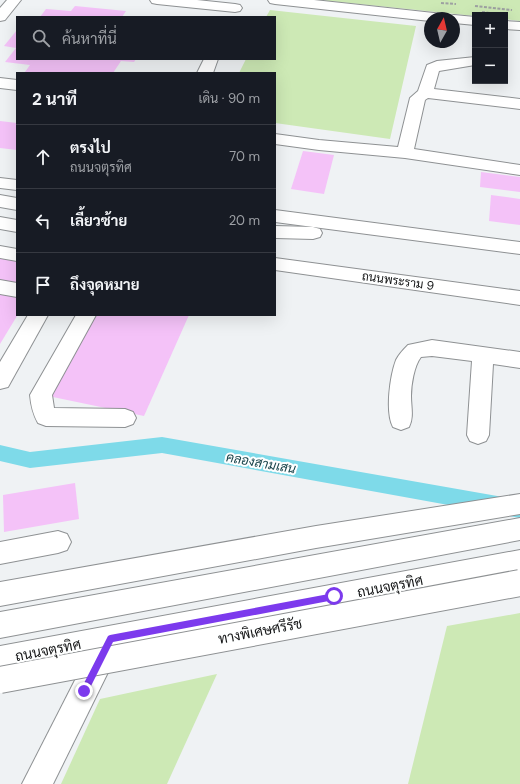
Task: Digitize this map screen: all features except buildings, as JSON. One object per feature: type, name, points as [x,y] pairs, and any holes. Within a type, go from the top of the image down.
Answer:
[{"type":"main road","points":[[0,17],[14,0]]},
{"type":"main road","points":[[157,0],[235,8]]},
{"type":"main road","points":[[275,0],[424,16]]},
{"type":"main road","points":[[460,20],[472,22]]},
{"type":"main road","points":[[508,25],[520,26]]},
{"type":"main road","points":[[205,72],[211,60]]},
{"type":"main road","points":[[405,153],[418,98],[425,93],[432,68],[472,61]]},
{"type":"main road","points":[[0,83],[16,85]]},
{"type":"main road","points":[[425,93],[520,104]]},
{"type":"main road","points":[[276,139],[318,145],[405,153],[520,170]]},
{"type":"main road","points":[[0,182],[16,185]]},
{"type":"main road","points":[[0,201],[16,204]]},
{"type":"main road","points":[[0,215],[16,217]]},
{"type":"main road","points":[[276,216],[520,248]]},
{"type":"main road","points":[[0,223],[16,226]]},
{"type":"main road","points":[[276,227],[314,234],[520,261]]},
{"type":"main road","points":[[276,232],[314,234]]},
{"type":"main road","points":[[0,252],[16,255]]},
{"type":"main road","name":"ถนนพระราม 9","points":[[276,252],[394,266],[520,284]]},
{"type":"main road","name":"ถนนพระราม 9","points":[[276,264],[520,298]]},
{"type":"main road","points":[[0,287],[16,290]]},
{"type":"main road","points":[[0,381],[37,316]]},
{"type":"main road","points":[[85,316],[42,395],[42,407],[46,417],[125,418]]},
{"type":"main road","points":[[401,421],[400,394],[407,360],[415,350],[432,348],[520,360]]},
{"type":"main road","points":[[478,435],[483,355]]},
{"type":"main road","points":[[0,594],[316,537],[520,504]]},
{"type":"main road","points":[[0,625],[520,529]]},
{"type":"main road","points":[[0,553],[58,542]]},
{"type":"main road","name":"ถนนจตุรทิศ","points":[[0,659],[520,561]]},
{"type":"main road","name":"ทางพิเศษศรีรัช","points":[[0,680],[520,583]]},
{"type":"main road","points":[[37,784],[110,638]]},
{"type":"green space","points":[[320,0],[520,0],[520,21],[508,19],[508,12],[472,12],[472,16],[460,14],[460,12],[436,12]]},
{"type":"green space","points":[[270,10],[416,26],[390,139],[276,123],[276,72],[240,72],[246,60],[276,60],[276,16],[267,16]]},
{"type":"green space","points":[[520,613],[520,784],[408,784],[447,626]]},
{"type":"green space","points":[[217,674],[167,784],[61,784],[100,699]]},
{"type":"waterway","name":"คลองสามเสน","points":[[0,453],[30,460],[162,445],[520,509]]},
{"type":"route","points":[[84,691],[110,638],[334,596]]}]
